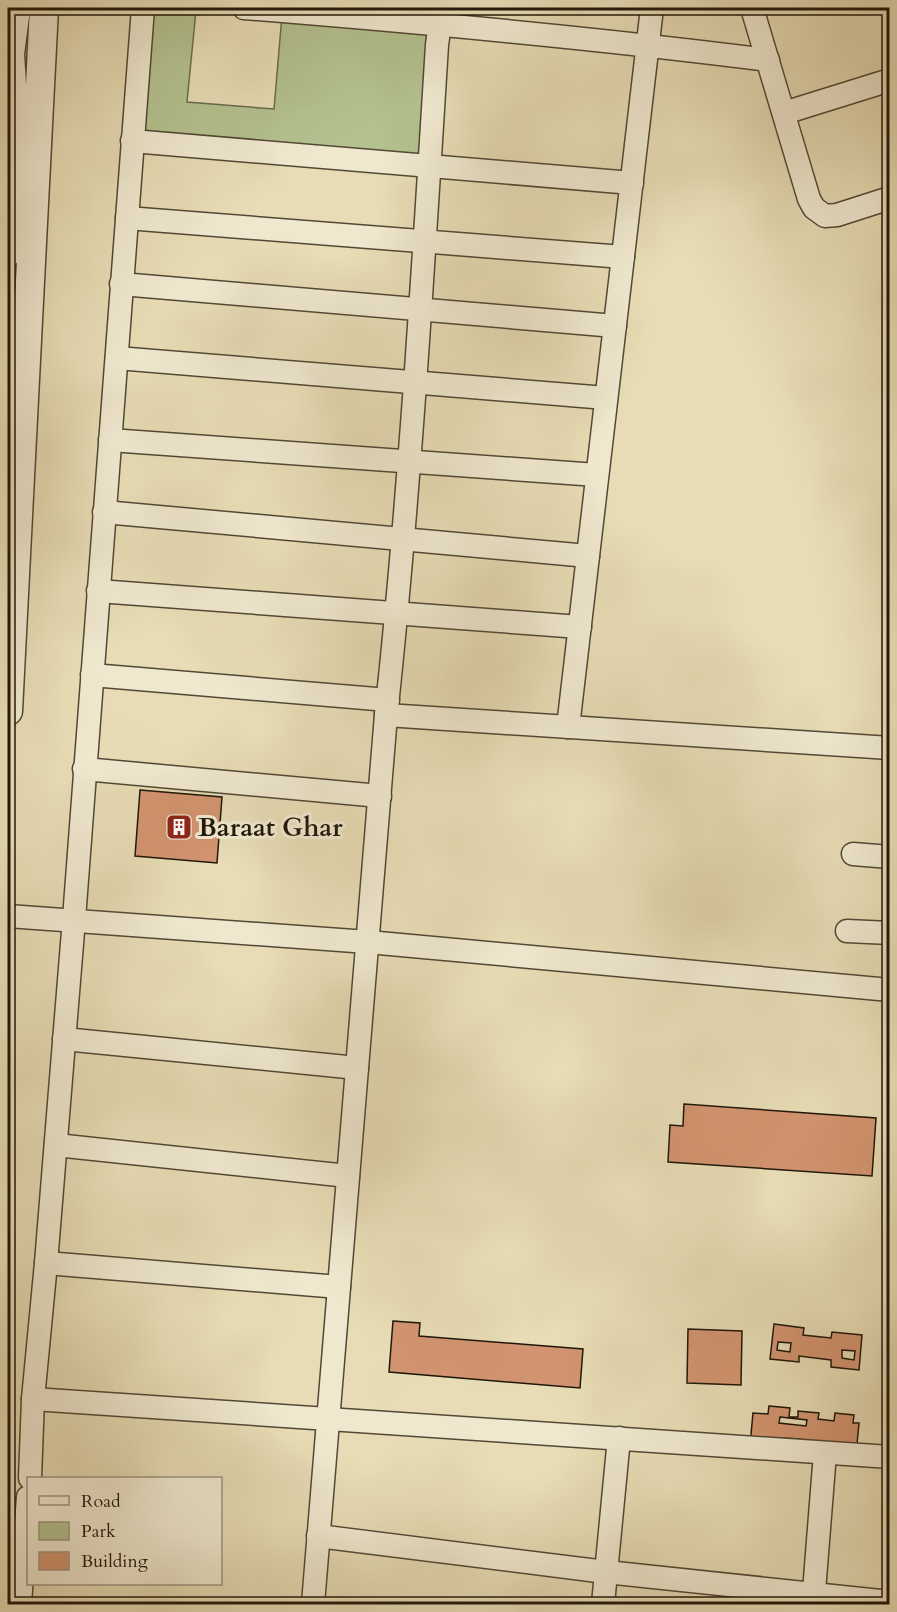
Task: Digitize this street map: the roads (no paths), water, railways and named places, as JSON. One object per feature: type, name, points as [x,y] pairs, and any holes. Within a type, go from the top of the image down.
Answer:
[{"type":"street","points":[[8,711],[40,41],[44,8]]},
{"type":"street","points":[[30,1477],[33,1399],[74,919],[143,8]]},
{"type":"street","points":[[244,8],[441,15],[768,60]]},
{"type":"street","points":[[568,727],[652,8]]},
{"type":"street","points":[[752,8],[809,199],[814,208],[825,216],[837,215],[890,198]]},
{"type":"street","points":[[313,1605],[387,707],[398,612],[402,539],[417,382],[441,15]]},
{"type":"street","points":[[12,19],[40,41]]},
{"type":"street","points":[[8,252],[14,115],[9,53],[12,19]]},
{"type":"street","points":[[9,53],[40,41]]},
{"type":"street","points":[[784,113],[890,80]]},
{"type":"street","points":[[132,141],[632,183]]},
{"type":"street","points":[[127,218],[623,258]]},
{"type":"street","points":[[121,284],[615,327]]},
{"type":"street","points":[[117,358],[606,398]]},
{"type":"street","points":[[110,440],[597,475]]},
{"type":"street","points":[[104,512],[588,556]]},
{"type":"street","points":[[98,591],[580,627]]},
{"type":"street","points":[[92,675],[568,727],[890,748]]},
{"type":"street","points":[[84,770],[380,796]]},
{"type":"street","points":[[853,854],[890,857]]},
{"type":"street","points":[[8,916],[368,942],[890,990]]},
{"type":"street","points":[[847,931],[890,933]]},
{"type":"street","points":[[64,1038],[357,1068]]},
{"type":"street","points":[[56,1145],[348,1176]]},
{"type":"street","points":[[46,1263],[339,1287]]},
{"type":"street","points":[[33,1399],[890,1457]]},
{"type":"street","points":[[603,1605],[619,1438]]},
{"type":"street","points":[[814,1599],[825,1453]]},
{"type":"street","points":[[20,1605],[27,1510]]},
{"type":"street","points":[[318,1536],[814,1599],[890,1604]]},
{"type":"place","name":"Baraat Ghar","points":[[179,827]]}]
